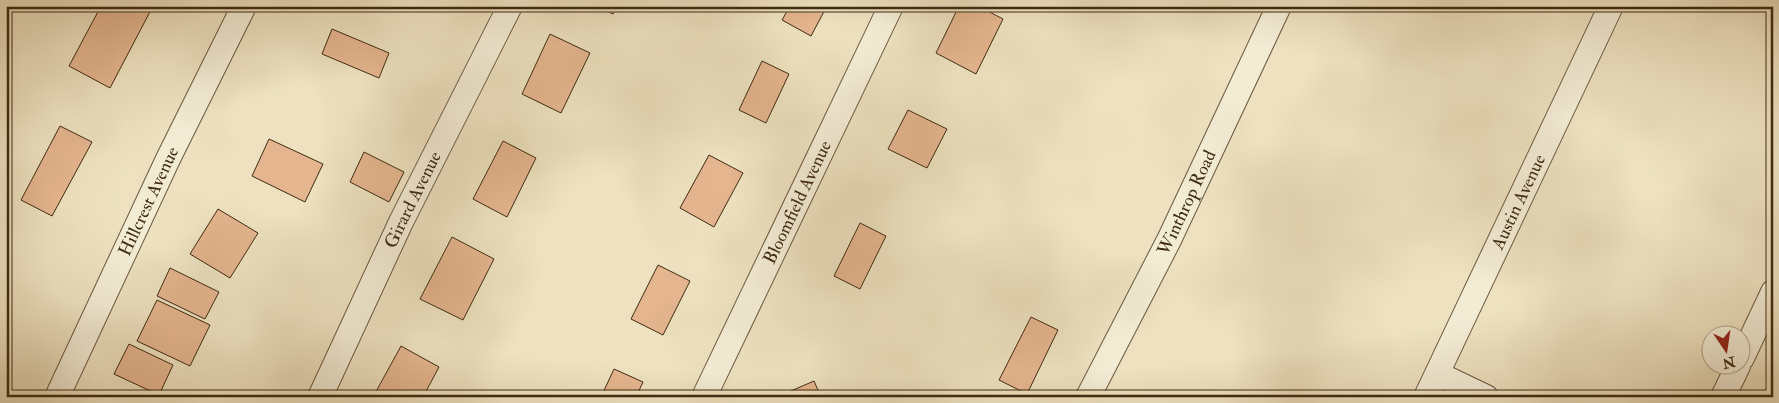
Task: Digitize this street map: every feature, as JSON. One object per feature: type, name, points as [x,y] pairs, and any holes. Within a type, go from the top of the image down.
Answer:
[{"type":"street","name":"Hillcrest Avenue","points":[[57,397],[168,158],[244,6]]},
{"type":"street","name":"Girard Avenue","points":[[320,397],[401,222],[510,6]]},
{"type":"street","name":"Bloomfield Avenue","points":[[704,397],[891,6]]},
{"type":"street","name":"Winthrop Road","points":[[1088,397],[1169,240],[1279,6]]},
{"type":"street","name":"Austin Avenue","points":[[1426,397],[1610,6]]},
{"type":"street","points":[[1752,337],[1773,292]]},
{"type":"street","points":[[1438,374],[1486,397]]},
{"type":"street","points":[[1723,397],[1733,376]]},
{"type":"building","points":[[101,6],[153,6],[110,88],[69,66]]},
{"type":"building","points":[[596,6],[617,6],[613,14]]},
{"type":"building","points":[[790,6],[827,6],[811,36],[782,20]]},
{"type":"building","points":[[959,6],[978,6],[1003,19],[976,74],[936,53]]},
{"type":"building","points":[[332,29],[389,53],[379,78],[322,54]]},
{"type":"building","points":[[550,34],[590,53],[561,113],[522,94]]},
{"type":"building","points":[[762,61],[789,74],[766,123],[739,110]]},
{"type":"building","points":[[908,110],[947,129],[927,168],[888,149]]},
{"type":"building","points":[[60,126],[92,142],[52,216],[21,200]]},
{"type":"building","points":[[269,139],[323,164],[305,202],[252,176]]},
{"type":"building","points":[[503,141],[536,158],[507,217],[473,199]]},
{"type":"building","points":[[364,152],[404,172],[389,202],[350,182]]},
{"type":"building","points":[[709,155],[743,173],[714,227],[680,208]]},
{"type":"building","points":[[218,209],[258,233],[230,278],[190,254]]},
{"type":"building","points":[[860,223],[886,236],[860,289],[834,276]]},
{"type":"building","points":[[452,237],[494,259],[463,320],[420,299]]},
{"type":"building","points":[[658,265],[690,281],[663,335],[631,319]]},
{"type":"building","points":[[170,268],[219,292],[205,319],[157,296]]},
{"type":"building","points":[[157,300],[210,325],[190,366],[137,341]]},
{"type":"building","points":[[1031,317],[1058,330],[1027,394],[999,380]]},
{"type":"building","points":[[129,344],[173,365],[159,395],[114,374]]},
{"type":"building","points":[[401,346],[439,367],[423,397],[373,397]]},
{"type":"building","points":[[614,369],[643,382],[636,397],[601,397]]},
{"type":"building","points":[[814,381],[821,397],[777,397]]}]
